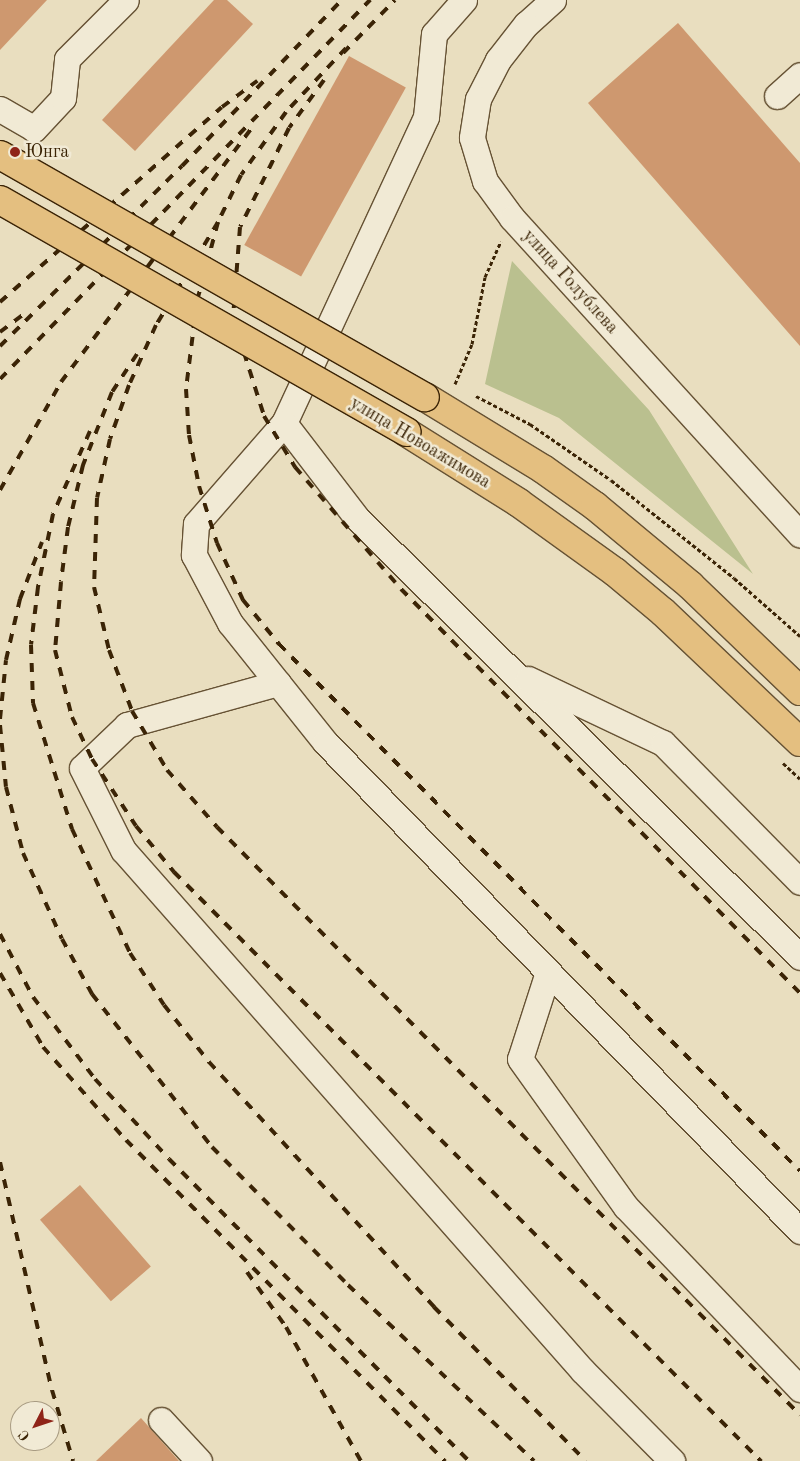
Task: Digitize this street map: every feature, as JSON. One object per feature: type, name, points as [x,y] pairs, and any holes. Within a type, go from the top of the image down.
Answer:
[{"type":"main road","points":[[0,155],[426,398],[543,469],[594,506],[690,585],[800,691]]},
{"type":"main road","name":"улица Новоажимова","points":[[0,200],[406,432],[520,502],[615,572],[663,612],[800,742]]},
{"type":"street","points":[[0,109],[34,129],[63,98],[67,59],[126,0]]},
{"type":"street","points":[[464,0],[434,34],[426,117],[284,423],[196,524],[194,555],[230,623],[325,742],[800,1231]]},
{"type":"street","name":"улица Голублева","points":[[553,0],[526,24],[498,60],[478,99],[472,138],[485,181],[512,218],[800,534]]},
{"type":"street","points":[[777,96],[800,75]]},
{"type":"street","points":[[284,423],[356,517],[800,957]]},
{"type":"street","points":[[512,672],[663,743],[800,882]]},
{"type":"street","points":[[278,683],[127,725],[82,768],[119,842],[233,977],[576,1364],[672,1461]]},
{"type":"street","points":[[548,972],[520,1059],[626,1206],[800,1389]]},
{"type":"street","points":[[160,1420],[199,1461]]},
{"type":"path","points":[[455,384],[472,344],[485,277],[512,218]]},
{"type":"path","points":[[779,759],[800,779]]},
{"type":"green space","points":[[512,261],[649,410],[753,574],[559,418],[485,384]]},
{"type":"building","points":[[0,0],[47,0],[0,50]]},
{"type":"building","points":[[214,0],[227,0],[253,24],[135,151],[102,120]]},
{"type":"building","points":[[678,23],[800,163],[800,346],[588,103]]},
{"type":"building","points":[[349,56],[406,88],[301,276],[244,245]]},
{"type":"building","points":[[80,1185],[151,1267],[111,1301],[40,1220]]},
{"type":"building","points":[[141,1418],[179,1461],[96,1461]]},
{"type":"railway","points":[[0,346],[182,166],[342,0]]},
{"type":"railway","points":[[0,379],[370,0]]},
{"type":"railway","points":[[343,53],[395,0]]},
{"type":"railway","points":[[346,48],[286,112],[241,175],[218,222],[197,301],[186,389],[189,435],[199,486],[217,543],[243,600],[279,644],[800,1171]]},
{"type":"railway","points":[[324,80],[289,128],[240,227],[233,318],[264,416],[295,467],[401,589],[800,993]]},
{"type":"railway","points":[[0,302],[222,107],[257,81]]},
{"type":"railway","points":[[0,490],[61,382],[255,124]]},
{"type":"railway","points":[[218,222],[156,325],[129,385],[110,439],[97,498],[94,587],[109,650],[132,711],[167,770],[217,827],[800,1415]]},
{"type":"railway","points":[[0,332],[25,313]]},
{"type":"railway","points":[[137,354],[112,392],[83,465],[68,527],[61,582],[55,650],[72,717],[92,759],[136,826],[174,872],[761,1461]]},
{"type":"railway","points":[[90,431],[53,514],[38,587],[31,645],[33,703],[72,829],[130,953],[164,1005],[209,1062],[434,1307],[586,1461]]},
{"type":"railway","points":[[0,719],[6,660],[20,599],[42,542]]},
{"type":"railway","points":[[0,725],[6,787],[23,853],[62,939],[92,994],[212,1147],[348,1285],[534,1461]]},
{"type":"railway","points":[[0,934],[33,997],[95,1079],[169,1159],[469,1461]]},
{"type":"railway","points":[[0,973],[43,1047],[126,1140],[445,1461]]},
{"type":"railway","points":[[0,1162],[52,1390],[73,1461]]},
{"type":"railway","points":[[247,1272],[286,1327],[361,1461]]},
{"type":"place","name":"Юнга","points":[[15,152]]}]
